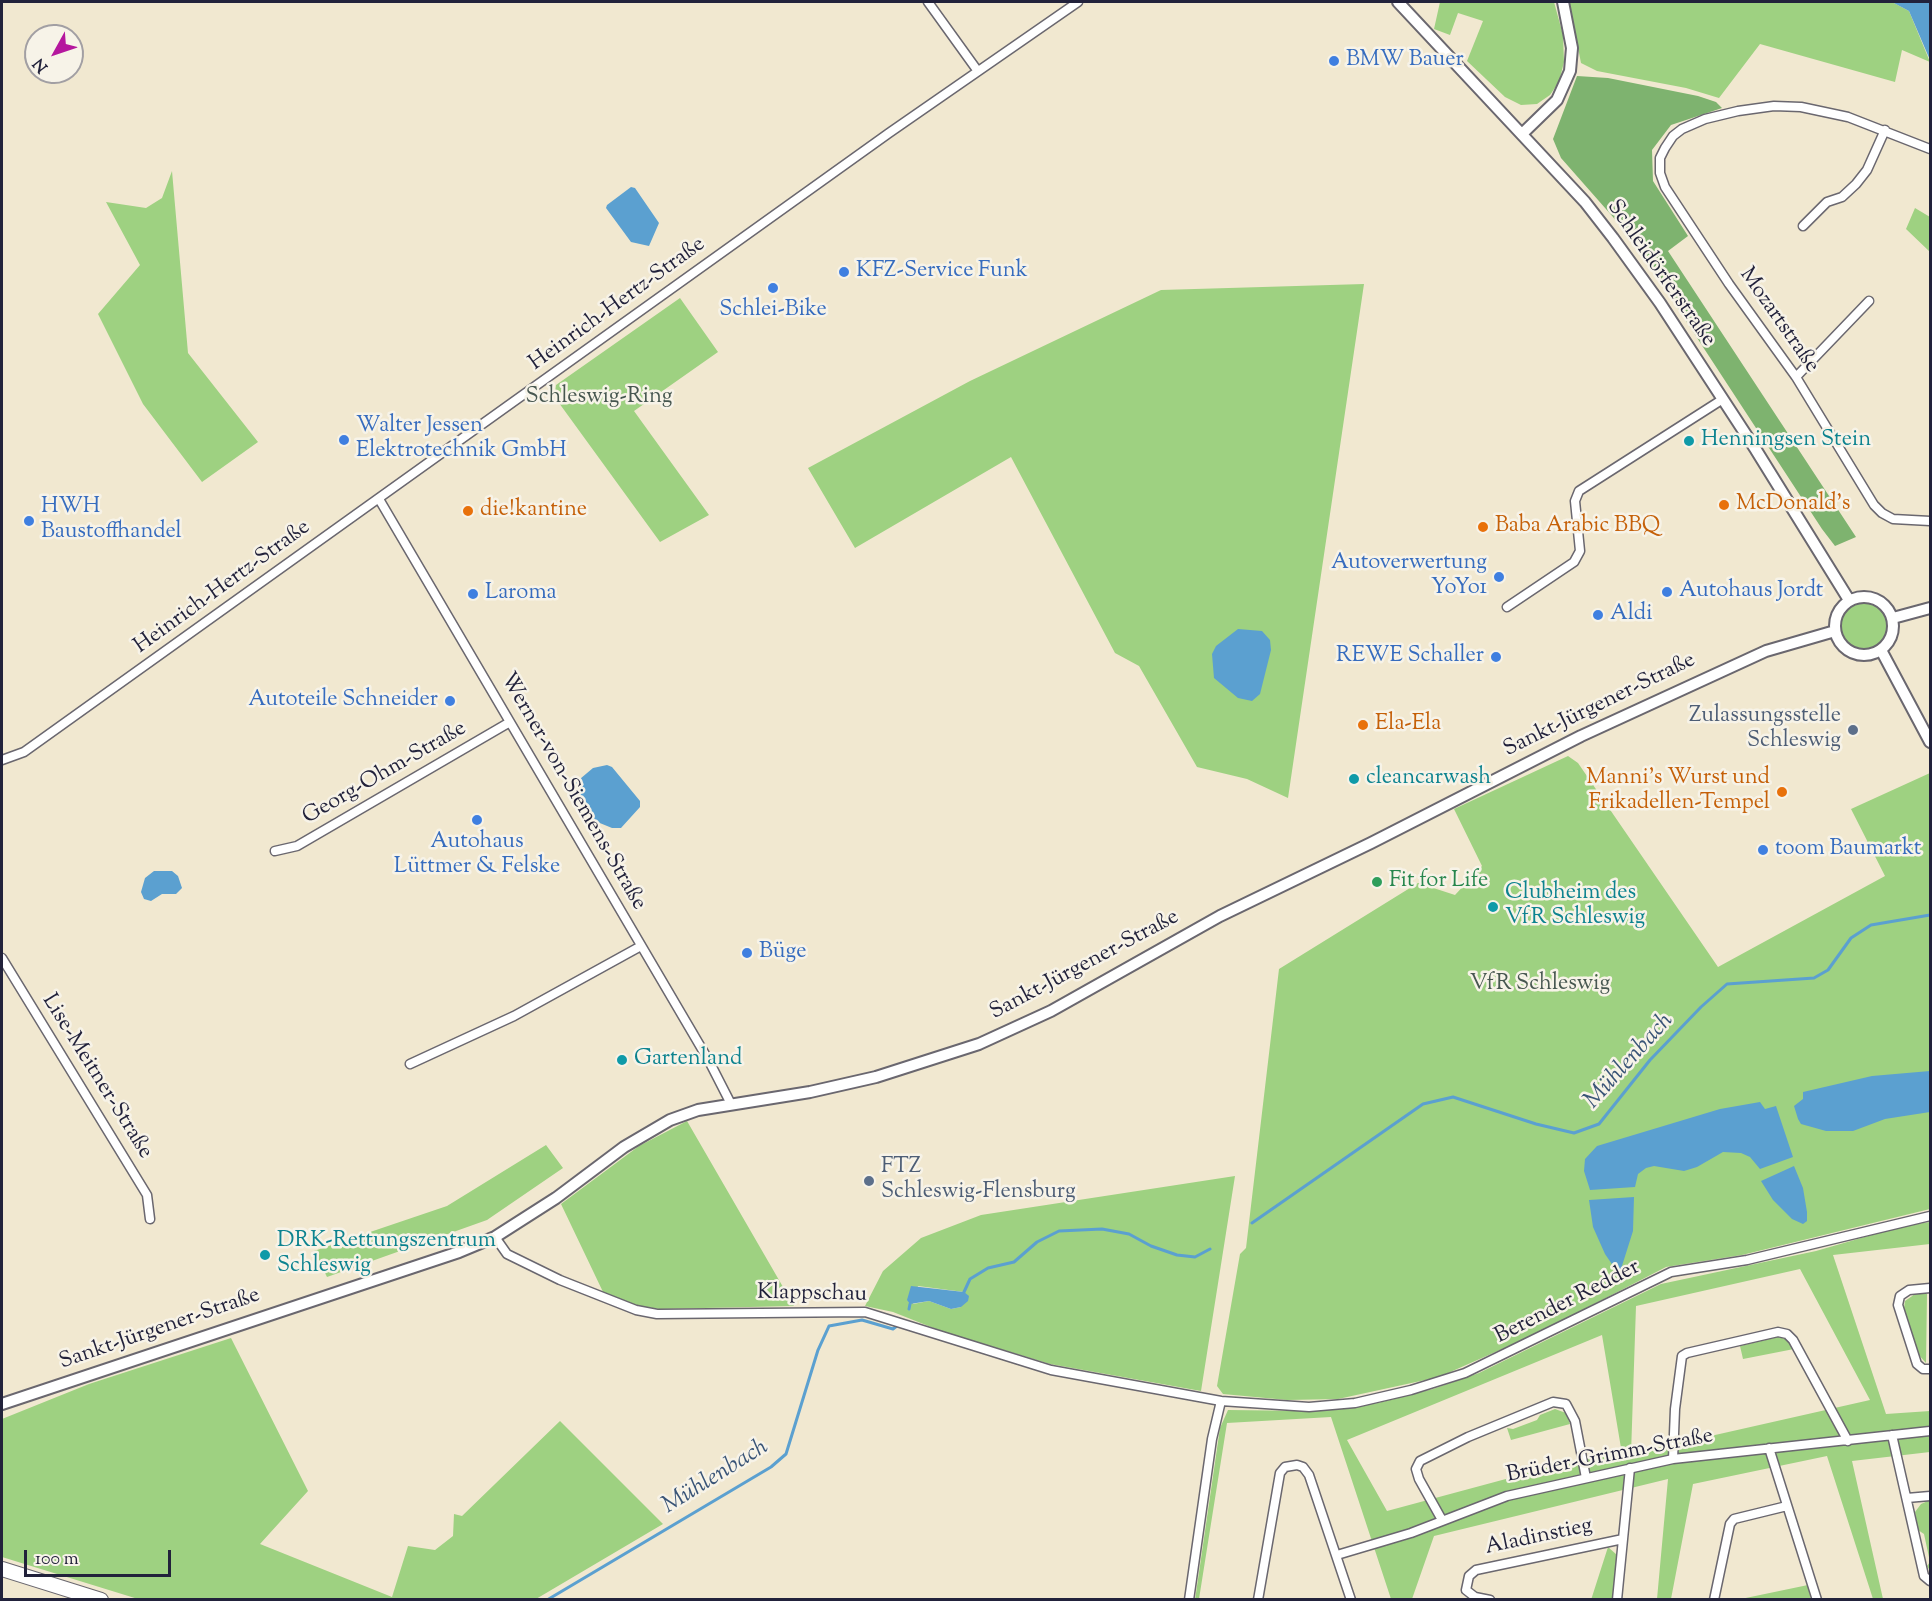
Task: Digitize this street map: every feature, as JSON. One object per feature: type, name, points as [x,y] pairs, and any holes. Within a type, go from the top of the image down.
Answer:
[{"type":"main road","points":[[2,1569],[101,1599]]},
{"type":"street","points":[[928,2],[977,70]]},
{"type":"street","name":"Heinrich-Hertz-Straße","points":[[2,760],[24,752],[977,70],[1078,2]]},
{"type":"street","name":"Schleidörferstraße","points":[[1398,2],[1522,134],[1613,238],[1723,399],[1849,600]]},
{"type":"street","points":[[1522,134],[1557,100],[1570,71],[1572,48],[1563,2]]},
{"type":"street","name":"Mozartstraße","points":[[1930,149],[1848,117],[1801,107],[1774,106],[1738,111],[1706,119],[1673,136],[1660,158],[1660,173],[1665,187],[1729,284],[1796,377],[1882,513],[1893,519],[1930,521]]},
{"type":"street","points":[[1803,226],[1827,202],[1842,197],[1856,184],[1867,170],[1885,130]]},
{"type":"street","points":[[1796,377],[1869,301]]},
{"type":"street","points":[[1507,607],[1574,562],[1580,551],[1575,501],[1579,491],[1723,399]]},
{"type":"street","name":"Werner-von-Siemens-Straße","points":[[379,499],[709,1062],[731,1104]]},
{"type":"street","points":[[1866,596],[1875,598],[1889,609],[1893,618],[1892,636],[1881,650],[1872,654],[1853,653],[1845,648],[1835,631],[1837,614],[1849,600],[1866,596]]},
{"type":"street","points":[[1893,618],[1930,608]]},
{"type":"street","name":"Sankt-Jürgener-Straße","points":[[2,1404],[495,1237],[521,1222],[651,1130],[698,1110],[810,1092],[876,1077],[979,1044],[1051,1011],[1200,926],[1371,843],[1581,736],[1766,651],[1835,631]]},
{"type":"street","points":[[1881,650],[1930,742]]},
{"type":"street","name":"Georg-Ohm-Straße","points":[[275,851],[297,846],[510,722]]},
{"type":"street","points":[[410,1064],[514,1016],[641,946]]},
{"type":"street","name":"Lise-Meitner-Straße","points":[[2,958],[142,1186],[147,1195],[150,1220]]},
{"type":"street","name":"Berender Redder","points":[[1209,1399],[1309,1407],[1355,1402],[1411,1390],[1465,1373],[1508,1354],[1671,1272],[1747,1260],[1930,1215]]},
{"type":"street","name":"Klappschau","points":[[495,1237],[507,1254],[560,1280],[636,1310],[657,1314],[865,1312],[1052,1370],[1209,1399]]},
{"type":"street","points":[[1930,1288],[1909,1290],[1900,1296],[1898,1305],[1917,1364],[1923,1369],[1930,1369]]},
{"type":"street","points":[[1673,1459],[1675,1409],[1682,1356],[1778,1332],[1787,1334],[1793,1340],[1848,1441]]},
{"type":"street","points":[[1189,1599],[1212,1439],[1221,1401]]},
{"type":"street","points":[[1442,1520],[1419,1479],[1416,1469],[1420,1461],[1468,1437],[1553,1402],[1566,1404],[1575,1421],[1586,1478]]},
{"type":"street","name":"Brüder-Grimm-Straße","points":[[1337,1556],[1411,1533],[1507,1496],[1630,1468],[1673,1459],[1930,1431]]},
{"type":"street","points":[[1892,1435],[1924,1576],[1930,1581]]},
{"type":"street","points":[[1769,1448],[1817,1599]]},
{"type":"street","points":[[1258,1599],[1280,1473],[1286,1467],[1297,1465],[1303,1467],[1310,1475],[1351,1599]]},
{"type":"street","name":"Aladinstieg","points":[[1617,1599],[1630,1468]]},
{"type":"street","points":[[1907,1498],[1930,1496]]},
{"type":"street","points":[[1714,1599],[1730,1524],[1734,1519],[1787,1506]]},
{"type":"street","name":"Aladinstieg","points":[[1490,1599],[1475,1597],[1466,1590],[1469,1576],[1476,1570],[1623,1539]]},
{"type":"green space","points":[[1440,2],[1554,2],[1563,35],[1564,62],[1559,82],[1550,95],[1537,104],[1521,105],[1505,97],[1467,61],[1483,21],[1458,13],[1450,35],[1434,29]]},
{"type":"green space","points":[[1569,2],[1892,2],[1909,11],[1930,62],[1902,50],[1895,82],[1760,44],[1719,98],[1686,88],[1597,71],[1581,63]]},
{"type":"green space","points":[[1577,76],[1608,78],[1698,96],[1716,102],[1722,108],[1671,125],[1652,150],[1653,181],[1688,236],[1668,251],[1856,537],[1835,546],[1654,272],[1613,217],[1561,158],[1553,139]]},
{"type":"green space","points":[[172,171],[188,353],[258,442],[202,482],[143,404],[98,314],[140,265],[106,202],[146,208],[162,198]]},
{"type":"green space","points":[[1915,208],[1930,217],[1930,252],[1906,229]]},
{"type":"green space","points":[[1364,284],[1288,798],[1247,779],[1197,767],[1139,666],[1115,653],[1011,457],[855,548],[808,468],[970,381],[1161,290]]},
{"type":"green space","name":"Schleswig-Ring","points":[[680,298],[718,352],[634,411],[709,515],[660,542],[559,403],[555,393],[556,385]]},
{"type":"green space","points":[[1865,602],[1882,609],[1889,626],[1882,643],[1865,650],[1848,643],[1841,626],[1848,609]]},
{"type":"green space","name":"VfR Schleswig","points":[[1568,756],[1578,763],[1718,967],[1885,876],[1851,809],[1930,773],[1930,1209],[1742,1255],[1666,1267],[1536,1334],[1439,1377],[1338,1399],[1287,1400],[1223,1394],[1217,1386],[1240,1254],[1246,1248],[1279,969],[1418,883],[1455,895],[1482,866],[1454,809]]},
{"type":"green space","points":[[687,1121],[794,1306],[659,1309],[634,1305],[604,1294],[561,1204],[639,1146]]},
{"type":"green space","points":[[546,1145],[563,1168],[487,1220],[327,1277],[314,1251],[447,1206]]},
{"type":"green space","points":[[1235,1176],[1201,1391],[1050,1364],[941,1331],[893,1312],[865,1306],[883,1271],[921,1238],[981,1215]],"holes":[[[918,1286],[964,1292],[961,1307],[951,1309],[929,1301],[913,1304]]]},
{"type":"green space","points":[[1930,1222],[1930,1244],[1833,1255],[1886,1414],[1930,1411],[1930,1452],[1852,1461],[1883,1599],[1873,1599],[1827,1456],[1693,1484],[1671,1599],[1657,1599],[1668,1479],[1434,1536],[1412,1599],[1391,1599],[1331,1417],[1227,1423],[1199,1599],[1195,1600],[1220,1428],[1228,1410],[1309,1411],[1378,1403],[1433,1389],[1479,1373],[1661,1284],[1816,1251],[1903,1226]],"holes":[[[1800,1269],[1870,1400],[1631,1454],[1636,1306]],[[1602,1335],[1621,1448],[1387,1511],[1347,1440]]]},
{"type":"green space","points":[[1915,1294],[1927,1294],[1926,1363],[1918,1354],[1904,1308],[1905,1301]]},
{"type":"green space","points":[[1778,1337],[1786,1339],[1794,1349],[1743,1359],[1740,1346]]},
{"type":"green space","points":[[231,1338],[308,1491],[260,1544],[392,1597],[408,1546],[435,1550],[453,1536],[454,1514],[462,1516],[560,1421],[663,1524],[536,1599],[138,1599],[2,1557],[2,1419],[89,1384]]},
{"type":"green space","points":[[1555,1409],[1566,1413],[1570,1424],[1511,1440],[1507,1428],[1513,1429],[1537,1420],[1540,1415]]},
{"type":"green space","points":[[1930,1500],[1930,1562],[1924,1534],[1918,1530],[1915,1512],[1921,1504]]},
{"type":"green space","points":[[1608,1547],[1617,1555],[1613,1599],[1591,1600]]},
{"type":"green space","points":[[1808,1585],[1811,1600],[1736,1600]]},
{"type":"water","points":[[1892,2],[1930,2],[1930,60],[1909,11]]},
{"type":"water","points":[[631,187],[635,188],[659,223],[649,246],[631,242],[606,208]]},
{"type":"water","points":[[1238,629],[1262,631],[1270,640],[1271,650],[1260,694],[1252,701],[1238,698],[1214,678],[1212,654],[1216,646]]},
{"type":"water","points":[[607,765],[612,767],[640,801],[640,807],[621,828],[612,828],[590,819],[582,808],[574,784],[593,768]]},
{"type":"water","points":[[154,871],[172,871],[178,876],[182,888],[176,894],[162,894],[151,901],[144,899],[141,892],[145,878]]},
{"type":"water","points":[[1930,1071],[1930,1112],[1885,1119],[1853,1131],[1826,1131],[1801,1124],[1798,1119],[1794,1106],[1803,1099],[1803,1092],[1872,1076]]},
{"type":"water","points":[[1760,1102],[1765,1109],[1776,1106],[1793,1157],[1760,1169],[1750,1157],[1741,1153],[1723,1152],[1697,1167],[1684,1171],[1654,1166],[1646,1168],[1638,1174],[1635,1187],[1590,1190],[1584,1171],[1585,1159],[1597,1146],[1720,1109]]},
{"type":"water","points":[[1794,1166],[1803,1188],[1807,1212],[1807,1221],[1803,1224],[1792,1219],[1773,1200],[1761,1181]]},
{"type":"water","points":[[1634,1197],[1633,1231],[1621,1269],[1616,1270],[1605,1254],[1593,1227],[1589,1200]]},
{"type":"water","points":[[911,1286],[964,1292],[969,1296],[968,1301],[961,1307],[951,1309],[929,1301],[910,1304],[907,1300]]},
{"type":"waterway","name":"Mühlenbach","points":[[1252,1223],[1423,1104],[1453,1097],[1536,1124],[1574,1133],[1599,1124],[1650,1060],[1701,1007],[1727,984],[1814,978],[1828,970],[1851,938],[1871,925],[1930,915]]},
{"type":"waterway","name":"Mühlenbach","points":[[964,1292],[970,1279],[988,1268],[1014,1262],[1037,1242],[1059,1231],[1102,1229],[1129,1234],[1151,1246],[1177,1255],[1195,1257],[1210,1249]]},
{"type":"waterway","name":"Mühlenbach","points":[[909,1309],[910,1304]]},
{"type":"waterway","name":"Mühlenbach","points":[[547,1600],[771,1467],[786,1454],[818,1350],[829,1326],[862,1320],[893,1329],[898,1325]]},
{"type":"place","name":"BMW Bauer","points":[[1334,61]]},
{"type":"place","name":"KFZ-Service Funk","points":[[844,272]]},
{"type":"place","name":"Schlei-Bike","points":[[773,288]]},
{"type":"place","name":"Walter Jessen Elektrotechnik GmbH","points":[[344,440]]},
{"type":"place","name":"Henningsen Stein","points":[[1689,441]]},
{"type":"place","name":"McDonald's","points":[[1724,505]]},
{"type":"place","name":"die!kantine","points":[[468,511]]},
{"type":"place","name":"HWH Baustoffhandel","points":[[29,521]]},
{"type":"place","name":"Baba Arabic BBQ","points":[[1483,527]]},
{"type":"place","name":"Autoverwertung YoYo1","points":[[1499,577]]},
{"type":"place","name":"Autohaus Jordt","points":[[1667,592]]},
{"type":"place","name":"Laroma","points":[[473,594]]},
{"type":"place","name":"Aldi","points":[[1598,615]]},
{"type":"place","name":"REWE Schaller","points":[[1496,657]]},
{"type":"place","name":"Autoteile Schneider","points":[[450,701]]},
{"type":"place","name":"Ela-Ela","points":[[1363,725]]},
{"type":"place","name":"Zulassungsstelle Schleswig","points":[[1853,730]]},
{"type":"place","name":"cleancarwash","points":[[1354,779]]},
{"type":"place","name":"Manni's Wurst und Frikadellen-Tempel","points":[[1782,792]]},
{"type":"place","name":"Autohaus Lüttmer & Felske","points":[[477,820]]},
{"type":"place","name":"toom Baumarkt","points":[[1763,850]]},
{"type":"place","name":"Fit for Life","points":[[1377,882]]},
{"type":"place","name":"Clubheim des VfR Schleswig","points":[[1493,907]]},
{"type":"place","name":"Büge","points":[[747,953]]},
{"type":"place","name":"Gartenland","points":[[622,1060]]},
{"type":"place","name":"FTZ Schleswig-Flensburg","points":[[869,1181]]},
{"type":"place","name":"DRK-Rettungszentrum Schleswig","points":[[265,1255]]}]
